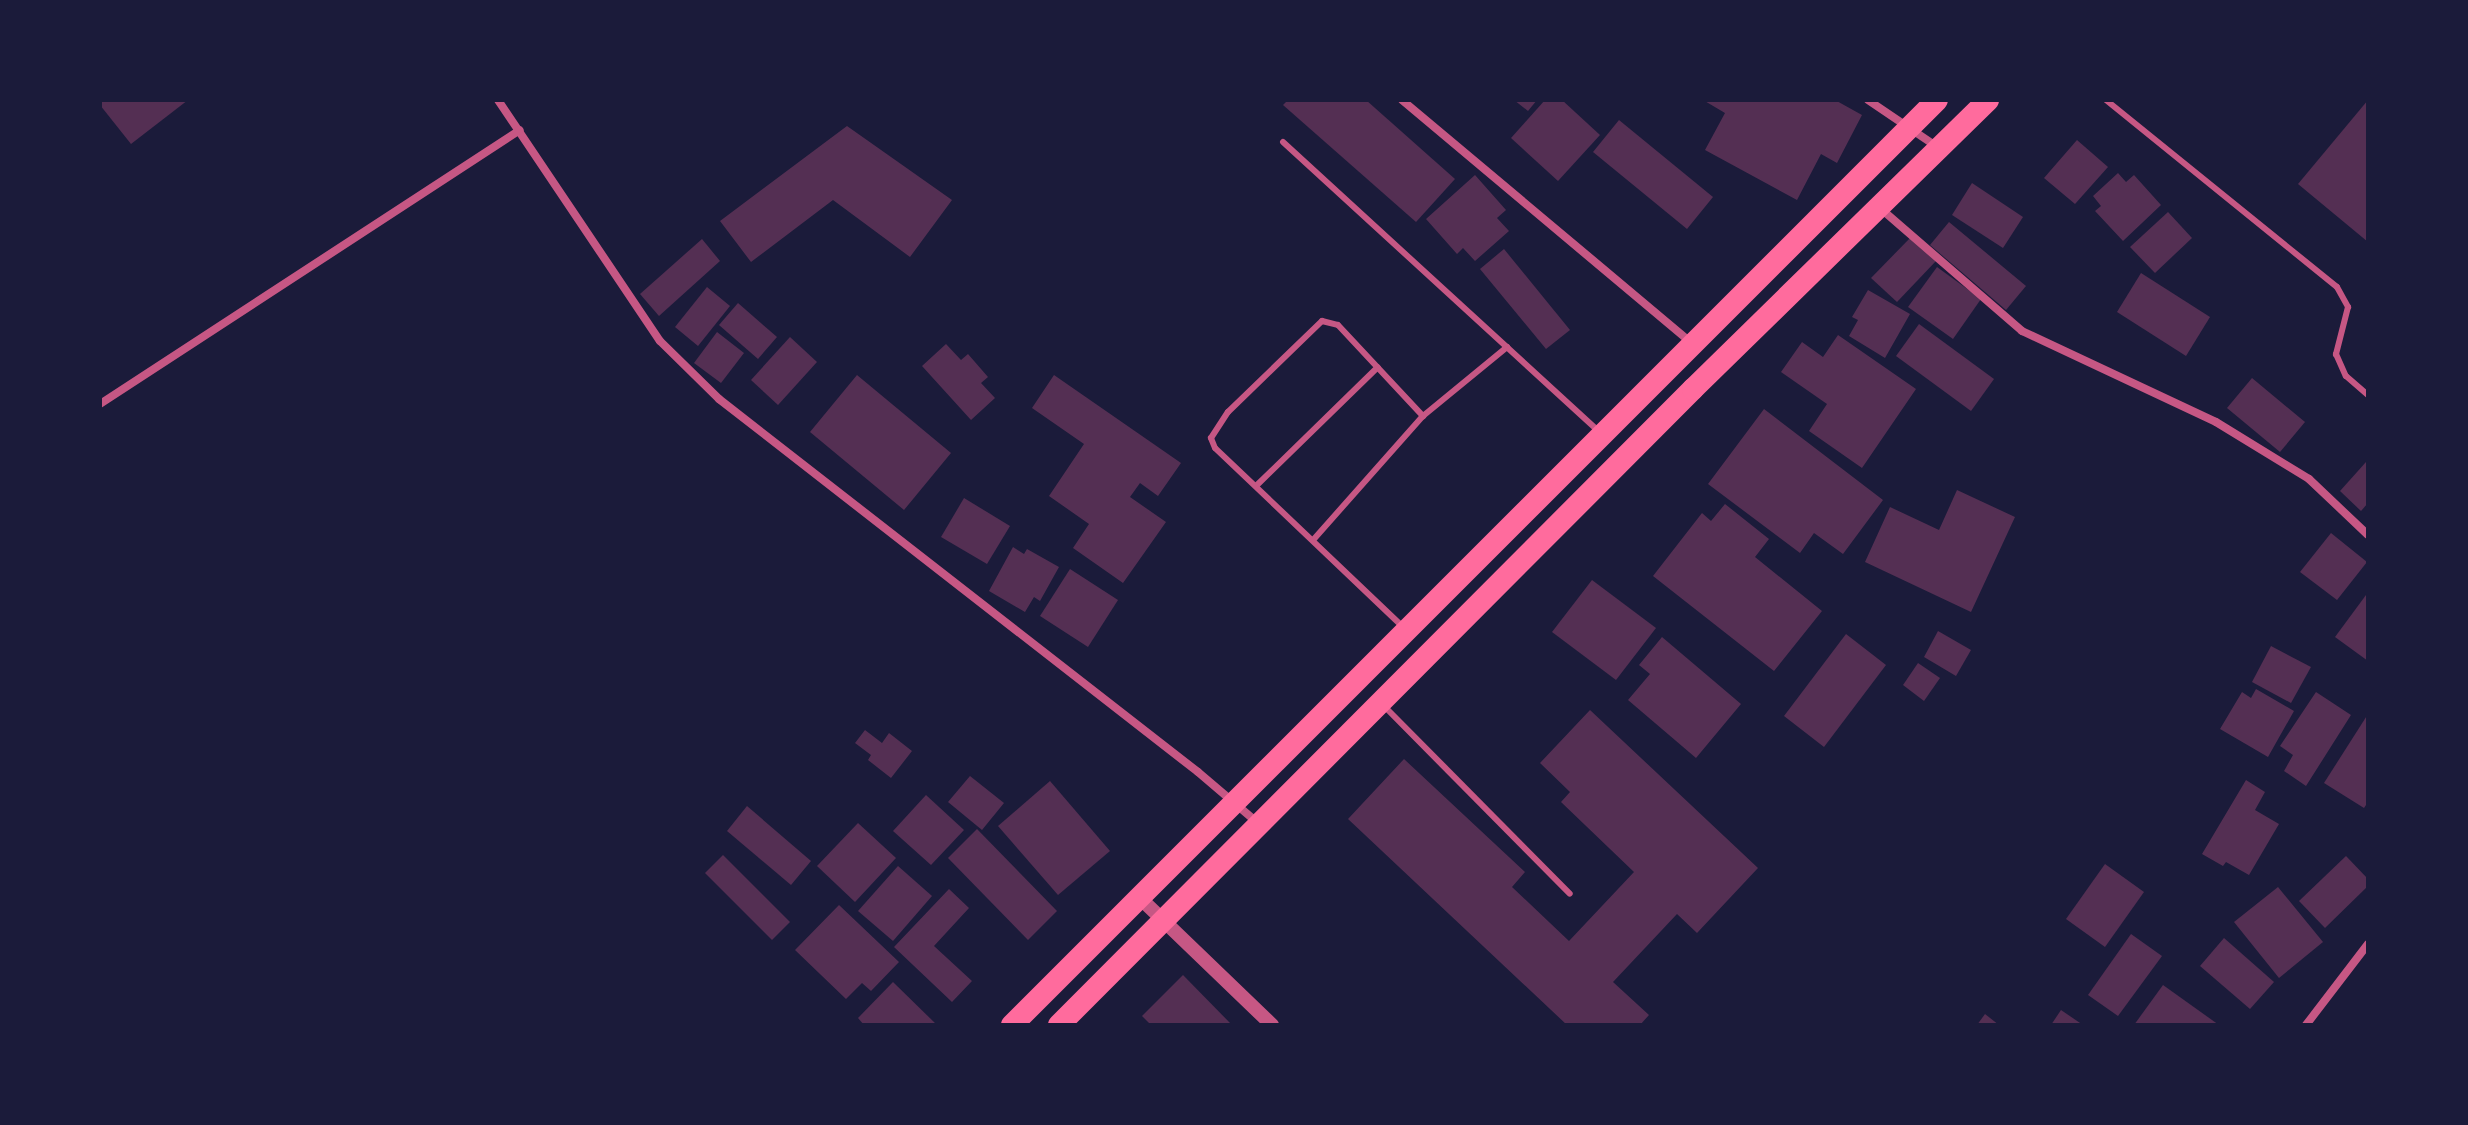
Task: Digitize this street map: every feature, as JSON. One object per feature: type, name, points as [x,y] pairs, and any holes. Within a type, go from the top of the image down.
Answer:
[{"type":"highway","points":[[1012,1025],[1937,100]]},
{"type":"highway","points":[[1059,1025],[1693,389],[1988,100]]},
{"type":"street","points":[[498,100],[660,341],[719,399],[1235,802],[1260,825]]},
{"type":"street","points":[[1402,100],[1693,344]]},
{"type":"street","points":[[1868,100],[1940,149]]},
{"type":"street","points":[[100,404],[520,130]]},
{"type":"street","points":[[1880,208],[2022,331],[2216,422],[2309,479],[2368,535]]},
{"type":"street","points":[[1139,897],[1272,1025]]},
{"type":"street","points":[[2306,1025],[2368,944]]},
{"type":"lane","points":[[2106,100],[2337,287],[2348,307],[2336,354],[2346,376],[2368,395]]},
{"type":"lane","points":[[1283,142],[1602,434]]},
{"type":"lane","points":[[1407,630],[1215,448],[1211,438],[1215,429],[1322,321],[1338,325],[1423,416]]},
{"type":"lane","points":[[1314,539],[1423,416],[1507,347]]},
{"type":"lane","points":[[1256,486],[1378,367]]},
{"type":"lane","points":[[1381,703],[1570,894]]},
{"type":"building","points":[[100,100],[188,100],[131,144],[100,105]]},
{"type":"building","points":[[1288,100],[1366,100],[1455,179],[1416,222],[1283,105]]},
{"type":"building","points":[[1514,100],[1537,100],[1528,111]]},
{"type":"building","points":[[1545,100],[1562,100],[1600,135],[1558,181],[1511,138]]},
{"type":"building","points":[[1703,100],[1835,100],[1862,115],[1837,163],[1821,154],[1797,200],[1705,150],[1725,113]]},
{"type":"building","points":[[2368,100],[2368,242],[2298,184]]},
{"type":"building","points":[[1619,120],[1713,197],[1687,229],[1593,152]]},
{"type":"building","points":[[847,126],[952,200],[910,257],[833,200],[751,262],[720,221]]},
{"type":"building","points":[[2077,140],[2108,167],[2075,204],[2044,178]]},
{"type":"building","points":[[2118,173],[2126,182],[2134,175],[2161,205],[2123,241],[2095,211],[2101,206],[2093,196]]},
{"type":"building","points":[[1475,175],[1506,210],[1497,218],[1509,231],[1475,261],[1463,248],[1457,254],[1426,219]]},
{"type":"building","points":[[1972,183],[2023,217],[2003,248],[1952,215]]},
{"type":"building","points":[[2168,212],[2192,238],[2155,273],[2130,247]]},
{"type":"building","points":[[1949,222],[2026,286],[2006,310],[1930,245]]},
{"type":"building","points":[[1911,237],[1936,261],[1897,302],[1871,278]]},
{"type":"building","points":[[702,239],[720,261],[659,316],[640,294]]},
{"type":"building","points":[[1504,249],[1570,330],[1546,349],[1480,269]]},
{"type":"building","points":[[1937,267],[1981,299],[1953,339],[1908,307]]},
{"type":"building","points":[[2141,273],[2210,317],[2186,356],[2117,312]]},
{"type":"building","points":[[707,287],[730,306],[698,346],[675,327]]},
{"type":"building","points":[[1868,290],[1910,314],[1885,358],[1849,336],[1858,320],[1852,317]]},
{"type":"building","points":[[738,303],[777,337],[758,359],[719,325]]},
{"type":"building","points":[[1919,324],[1994,379],[1971,411],[1896,356]]},
{"type":"building","points":[[717,332],[744,353],[721,383],[694,363]]},
{"type":"building","points":[[1838,335],[1916,389],[1862,468],[1809,431],[1827,404],[1781,372],[1802,342],[1823,357]]},
{"type":"building","points":[[790,337],[817,362],[778,405],[751,380]]},
{"type":"building","points":[[946,344],[961,360],[968,354],[988,377],[981,383],[995,398],[971,420],[922,366]]},
{"type":"building","points":[[857,375],[951,453],[904,510],[810,432]]},
{"type":"building","points":[[1054,375],[1181,463],[1158,496],[1140,483],[1130,497],[1166,522],[1123,583],[1073,548],[1089,524],[1049,496],[1084,444],[1032,408]]},
{"type":"building","points":[[2252,378],[2305,422],[2280,452],[2227,408]]},
{"type":"building","points":[[1764,409],[1883,500],[1843,554],[1814,533],[1800,553],[1708,484]]},
{"type":"building","points":[[2366,462],[2368,503],[2361,511],[2340,491]]},
{"type":"building","points":[[1957,490],[2015,517],[1971,612],[1865,562],[1890,507],[1939,530]]},
{"type":"building","points":[[964,498],[1010,526],[987,564],[941,537]]},
{"type":"building","points":[[1725,504],[1769,539],[1755,557],[1822,611],[1774,671],[1653,576],[1702,513],[1711,521]]},
{"type":"building","points":[[2331,533],[2367,562],[2337,600],[2300,572]]},
{"type":"building","points":[[1013,547],[1024,554],[1027,549],[1059,567],[1040,601],[1034,597],[1025,612],[989,591]]},
{"type":"building","points":[[1070,569],[1118,600],[1088,647],[1040,616]]},
{"type":"building","points":[[1592,580],[1656,628],[1616,680],[1552,632]]},
{"type":"building","points":[[2366,595],[2368,597],[2368,661],[2335,637]]},
{"type":"building","points":[[1938,631],[1971,650],[1956,676],[1924,657]]},
{"type":"building","points":[[1846,634],[1886,665],[1824,747],[1784,716]]},
{"type":"building","points":[[1662,637],[1741,704],[1696,758],[1628,700],[1650,674],[1639,665]]},
{"type":"building","points":[[2271,646],[2311,667],[2291,703],[2252,682]]},
{"type":"building","points":[[1918,663],[1940,678],[1924,701],[1903,685]]},
{"type":"building","points":[[2256,689],[2294,711],[2268,757],[2220,729],[2242,692],[2251,698]]},
{"type":"building","points":[[2316,692],[2351,715],[2306,786],[2284,771],[2293,755],[2280,746]]},
{"type":"building","points":[[1590,710],[1758,868],[1697,933],[1677,914],[1613,982],[1649,1015],[1640,1025],[1567,1025],[1348,819],[1404,759],[1525,872],[1512,887],[1569,941],[1634,872],[1561,802],[1570,792],[1540,763]]},
{"type":"building","points":[[2368,714],[2368,802],[2364,808],[2324,783]]},
{"type":"building","points":[[865,730],[882,743],[889,733],[912,751],[891,778],[868,760],[871,755],[855,743]]},
{"type":"building","points":[[970,776],[1004,803],[982,830],[948,802]]},
{"type":"building","points":[[2246,780],[2265,792],[2255,810],[2279,824],[2249,875],[2226,862],[2223,866],[2202,854]]},
{"type":"building","points":[[1050,781],[1110,851],[1058,895],[998,826]]},
{"type":"building","points":[[926,795],[964,830],[931,865],[893,831]]},
{"type":"building","points":[[747,806],[811,861],[791,885],[727,831]]},
{"type":"building","points":[[858,823],[896,858],[855,902],[817,866]]},
{"type":"building","points":[[977,829],[1057,911],[1028,940],[948,858]]},
{"type":"building","points":[[723,855],[790,922],[772,940],[705,873]]},
{"type":"building","points":[[2346,856],[2368,879],[2368,886],[2325,928],[2299,901]]},
{"type":"building","points":[[2105,864],[2144,892],[2105,947],[2066,919]]},
{"type":"building","points":[[898,866],[932,896],[893,941],[858,911]]},
{"type":"building","points":[[2278,887],[2323,942],[2279,978],[2234,922]]},
{"type":"building","points":[[949,889],[969,908],[934,946],[972,981],[952,1002],[894,947]]},
{"type":"building","points":[[839,905],[899,962],[871,991],[862,983],[846,999],[795,950]]},
{"type":"building","points":[[2131,934],[2162,956],[2118,1016],[2088,995]]},
{"type":"building","points":[[2224,938],[2274,982],[2250,1009],[2200,966]]},
{"type":"building","points":[[1183,975],[1232,1025],[1151,1025],[1142,1016]]},
{"type":"building","points":[[893,982],[937,1025],[864,1025],[858,1018]]},
{"type":"building","points":[[2163,985],[2219,1025],[2134,1025]]},
{"type":"building","points":[[2061,1010],[2083,1025],[2051,1025]]},
{"type":"building","points":[[1985,1014],[1999,1025],[1977,1025]]}]
